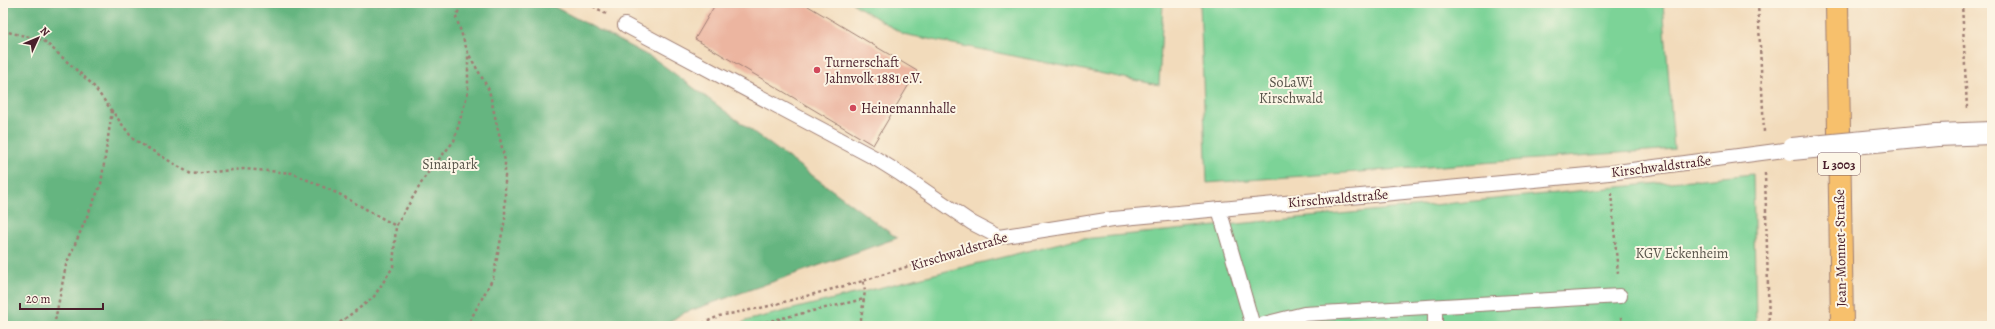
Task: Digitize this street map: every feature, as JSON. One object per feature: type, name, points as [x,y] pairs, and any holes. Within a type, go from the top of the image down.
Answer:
[{"type":"main road","name":"Jean-Monnet-Straße","points":[[1837,3],[1842,326]]},
{"type":"street","name":"Kirschwaldstraße","points":[[1792,149],[1937,135],[1992,133]]},
{"type":"lane","points":[[625,25],[874,158],[899,173],[972,223],[999,237]]},
{"type":"lane","name":"Kirschwaldstraße","points":[[999,237],[1113,219],[1609,173],[1792,149]]},
{"type":"lane","points":[[1219,209],[1252,326]]},
{"type":"lane","points":[[1256,326],[1304,314],[1435,308],[1620,296]]},
{"type":"lane","points":[[1435,308],[1435,326]]},
{"type":"path","points":[[462,3],[456,17],[468,53],[489,90],[505,161],[505,220],[493,278],[467,326]]},
{"type":"path","points":[[1758,3],[1769,326]]},
{"type":"path","points":[[1962,3],[1968,134]]},
{"type":"path","points":[[3,31],[43,40],[92,84],[133,139],[191,174],[243,169],[292,173],[339,194],[396,226]]},
{"type":"path","points":[[335,326],[373,298],[393,267],[396,226],[426,175],[454,141],[468,92],[468,53]]},
{"type":"path","points":[[54,326],[66,265],[100,184],[112,111]]},
{"type":"path","points":[[1609,173],[1622,326]]},
{"type":"path","name":"Kirschwaldstraße","points":[[697,326],[720,316],[765,307],[863,281],[999,237]]},
{"type":"path","points":[[860,326],[865,291],[863,281]]},
{"type":"path","points":[[748,326],[864,298]]},
{"type":"green space","name":"Sinaipark","points":[[3,3],[547,3],[656,60],[897,238],[681,314],[664,326],[3,326]]},
{"type":"green space","points":[[852,3],[1163,3],[1159,85],[903,34]]},
{"type":"green space","name":"SoLaWi Kirschwald","points":[[1200,3],[1663,3],[1674,149],[1207,183]]},
{"type":"green space","name":"KGV Eckenheim","points":[[1753,174],[1756,326],[739,326],[745,321],[1072,240]]},
{"type":"building","name":"Heinemannhalle","points":[[716,3],[803,3],[917,71],[873,145],[695,39]]},
{"type":"place","name":"Turnerschaft Jahnvolk 1881 e.V.","points":[[817,70]]},
{"type":"place","name":"Heinemannhalle","points":[[853,108]]}]
